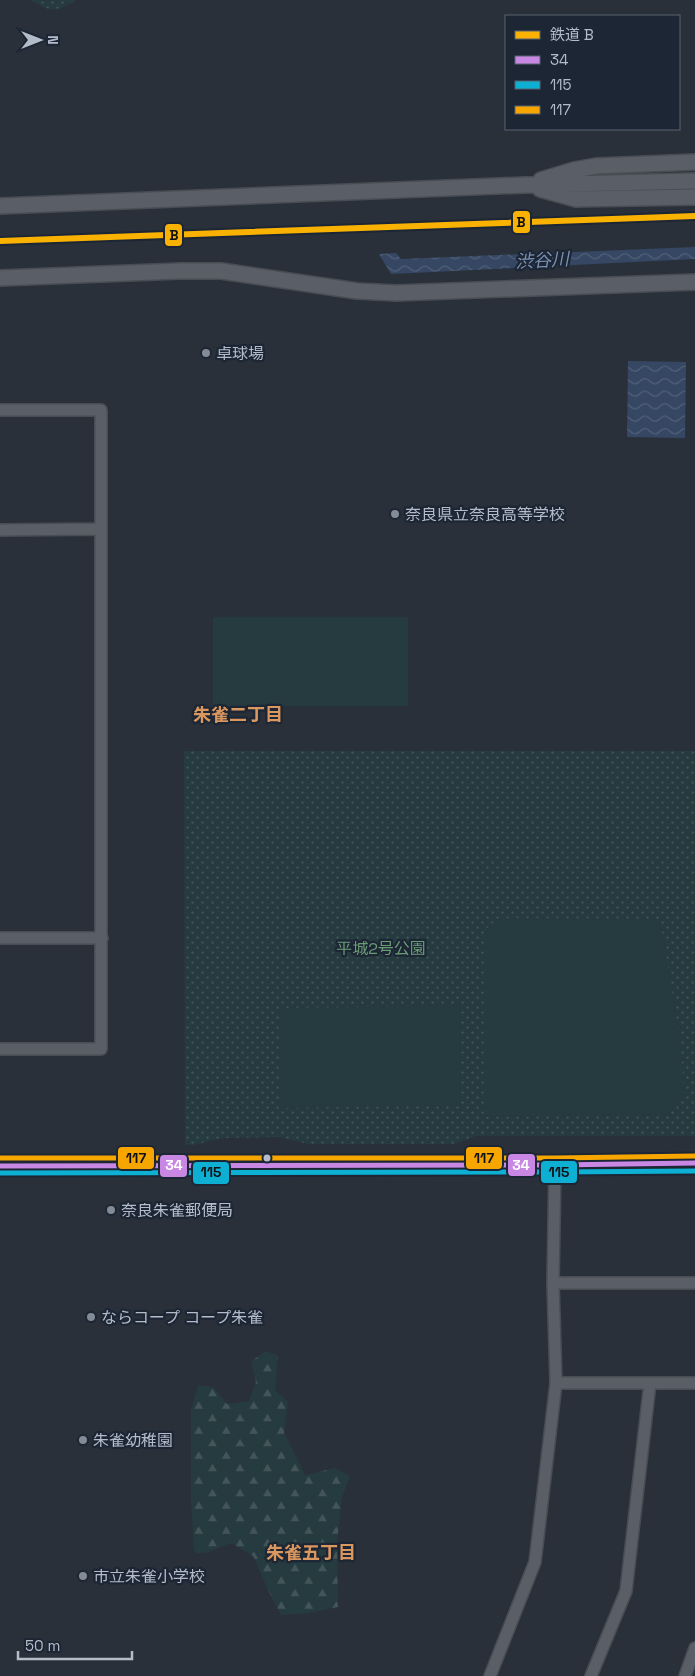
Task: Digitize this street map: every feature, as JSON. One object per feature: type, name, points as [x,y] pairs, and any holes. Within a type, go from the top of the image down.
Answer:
[{"type":"street","points":[[525,185],[574,170],[596,166],[695,162]]},
{"type":"street","points":[[0,206],[525,185],[695,182]]},
{"type":"street","points":[[525,185],[576,199],[695,197]]},
{"type":"street","points":[[0,278],[221,271],[357,291],[396,293],[695,282]]},
{"type":"street","points":[[0,410],[101,410],[102,938],[101,1049],[0,1049]]},
{"type":"street","points":[[0,530],[101,529]]},
{"type":"street","points":[[0,938],[102,938]]},
{"type":"street","points":[[0,1166],[695,1163]]},
{"type":"street","points":[[490,1676],[535,1562],[556,1383],[554,1283],[555,1165]]},
{"type":"street","points":[[554,1283],[695,1283]]},
{"type":"street","points":[[556,1383],[695,1383]]},
{"type":"street","points":[[591,1676],[626,1591],[650,1383]]},
{"type":"street","points":[[685,1676],[695,1648]]},
{"type":"green space","points":[[30,0],[76,0],[62,8],[53,10]]},
{"type":"green space","points":[[213,617],[408,617],[408,706],[213,706]]},
{"type":"green space","name":"平城2号公園","points":[[184,751],[695,751],[695,1136],[476,1136],[455,1144],[308,1144],[279,1137],[222,1138],[194,1145],[185,1145]]},
{"type":"green space","points":[[499,918],[656,919],[661,926],[681,1043],[684,1097],[667,1115],[485,1117],[485,935],[486,929]]},
{"type":"green space","points":[[459,1006],[460,1105],[281,1108],[280,1008]]},
{"type":"green space","points":[[266,1351],[278,1356],[275,1390],[288,1402],[284,1433],[305,1475],[335,1468],[350,1476],[342,1497],[337,1542],[338,1607],[308,1613],[281,1615],[253,1556],[231,1543],[206,1553],[194,1552],[191,1498],[191,1411],[198,1385],[213,1387],[227,1404],[249,1401],[256,1382],[251,1361]]},
{"type":"water","name":"渋谷川","points":[[695,247],[695,259],[391,274],[379,254],[396,253],[401,259]]},
{"type":"water","points":[[628,361],[686,362],[685,438],[627,437]]},
{"type":"rail line","name":"B","points":[[0,241],[695,216]]},
{"type":"transit line","name":"117","points":[[0,1158],[555,1158],[695,1156]]},
{"type":"transit line","name":"34","points":[[0,1166],[695,1163]]},
{"type":"transit line","name":"115","points":[[0,1173],[695,1171]]},
{"type":"place","name":"卓球場","points":[[206,353]]},
{"type":"place","name":"奈良県立奈良高等学校","points":[[395,514]]},
{"type":"place","name":"奈良朱雀郵便局","points":[[111,1210]]},
{"type":"place","name":"ならコープ コープ朱雀","points":[[91,1317]]},
{"type":"place","name":"朱雀幼稚園","points":[[83,1440]]},
{"type":"place","name":"市立朱雀小学校","points":[[83,1576]]},
{"type":"district","name":"朱雀二丁目","points":[[238,714]]},
{"type":"district","name":"朱雀五丁目","points":[[311,1552]]}]
